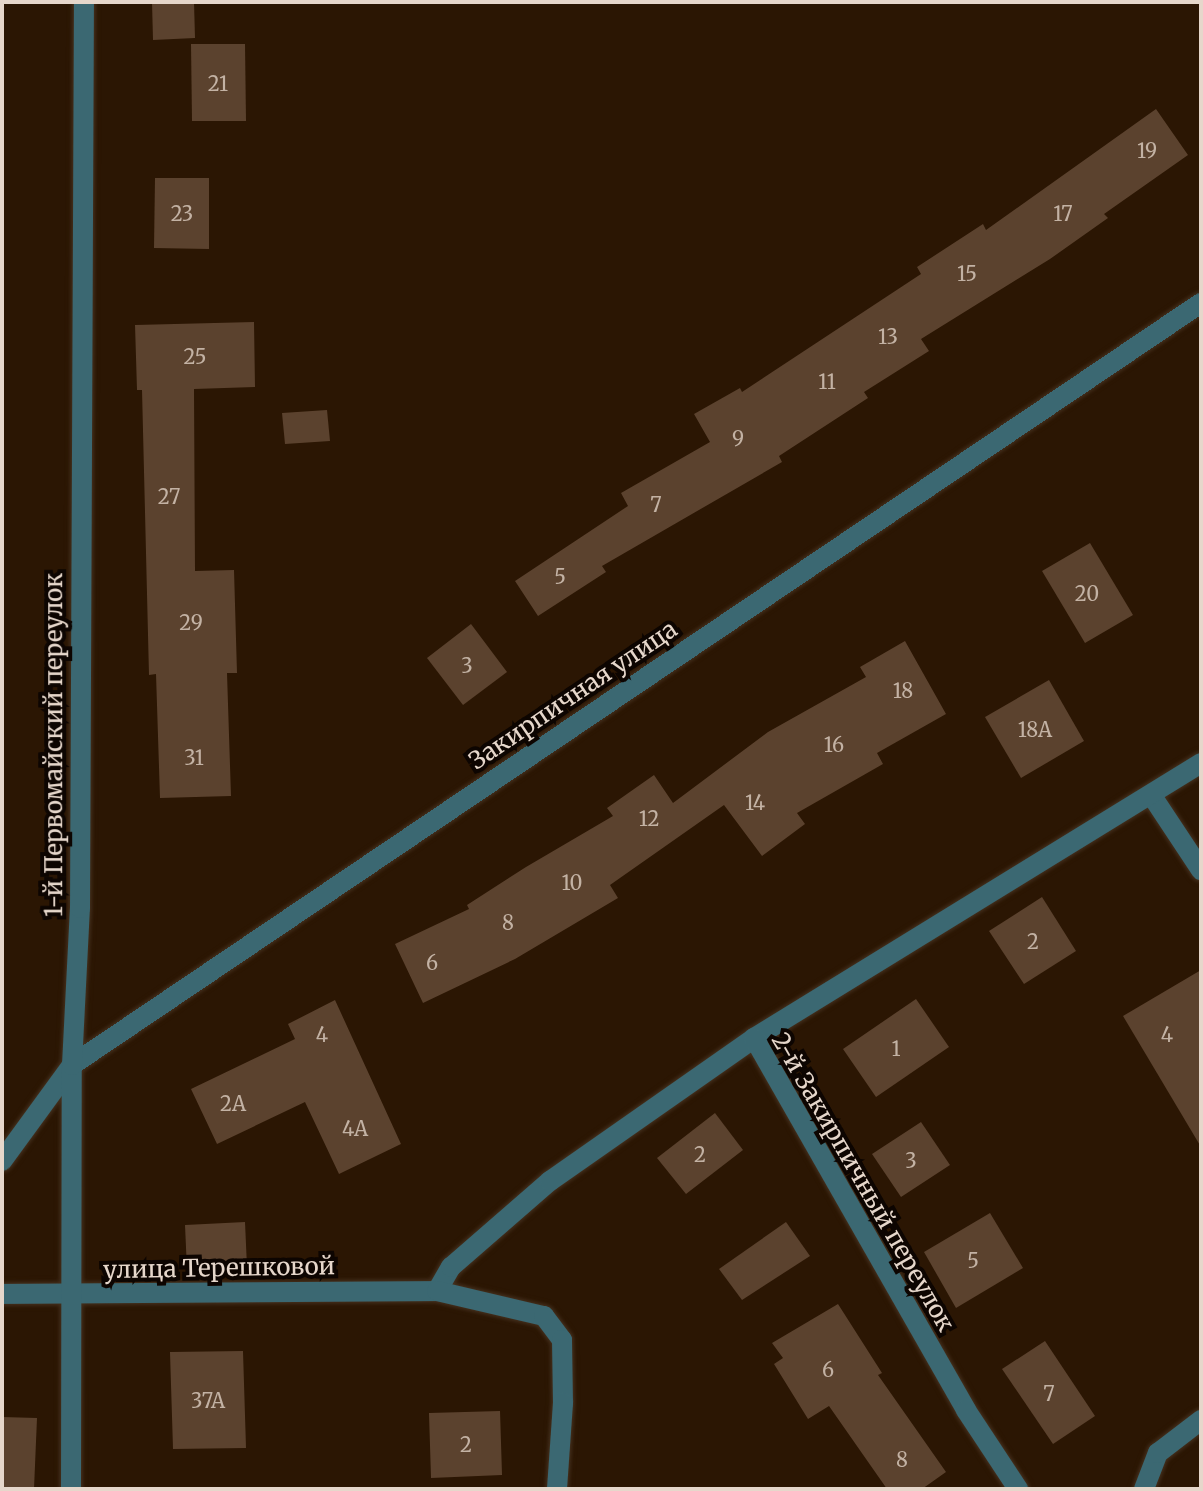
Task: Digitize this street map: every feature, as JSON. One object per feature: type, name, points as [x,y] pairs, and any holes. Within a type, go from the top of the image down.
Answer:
[{"type":"street","name":"1-й Первомайский переулок","points":[[71,1489],[69,1295],[72,1065],[80,908],[84,2]]},
{"type":"street","name":"Закирпичная улица","points":[[2,1161],[72,1065],[1201,303]]},
{"type":"street","points":[[754,1038],[1152,796],[1201,763]]},
{"type":"street","points":[[1152,796],[1201,870]]},
{"type":"street","name":"2-й Закирпичный переулок","points":[[437,1291],[451,1267],[550,1181],[754,1038],[966,1410],[1018,1489]]},
{"type":"street","name":"улица Терешковой","points":[[2,1294],[437,1291],[544,1316],[562,1340],[563,1403],[557,1489]]},
{"type":"street","points":[[1144,1489],[1158,1453],[1201,1420]]},
{"type":"building","points":[[152,2],[194,2],[195,38],[153,40]]},
{"type":"building","points":[[191,44],[245,44],[246,121],[192,121]]},
{"type":"building","points":[[1156,109],[1188,155],[1104,214],[1108,218],[1050,259],[921,339],[929,351],[864,392],[868,398],[779,456],[782,462],[602,566],[606,572],[538,616],[515,581],[628,506],[621,493],[710,442],[694,414],[740,388],[742,392],[921,274],[917,267],[983,224],[986,230]]},
{"type":"building","points":[[155,178],[209,178],[209,249],[154,248]]},
{"type":"building","points":[[254,322],[255,387],[194,389],[195,571],[234,570],[237,673],[227,673],[231,796],[160,798],[156,674],[149,675],[142,390],[137,390],[135,325]]},
{"type":"building","points":[[327,410],[330,441],[285,444],[282,413]]},
{"type":"building","points":[[1090,543],[1133,615],[1085,643],[1042,571]]},
{"type":"building","points":[[471,624],[507,672],[463,705],[427,658]]},
{"type":"building","points":[[905,641],[946,714],[877,753],[883,764],[797,813],[805,824],[762,856],[724,805],[610,885],[618,898],[515,959],[423,1003],[395,944],[469,909],[467,905],[613,816],[607,808],[654,775],[673,803],[768,732],[866,677],[860,667]]},
{"type":"building","points":[[1049,680],[1084,741],[1021,778],[985,717]]},
{"type":"building","points":[[1042,897],[1076,951],[1024,984],[989,931]]},
{"type":"building","points":[[1201,970],[1201,1147],[1123,1016]]},
{"type":"building","points":[[916,999],[949,1047],[876,1097],[843,1049]]},
{"type":"building","points":[[335,1000],[401,1144],[339,1174],[305,1102],[217,1144],[191,1089],[295,1039],[288,1024]]},
{"type":"building","points":[[715,1113],[743,1150],[686,1194],[657,1158]]},
{"type":"building","points":[[921,1122],[950,1165],[901,1197],[872,1154]]},
{"type":"building","points":[[990,1213],[1023,1268],[956,1308],[924,1252]]},
{"type":"building","points":[[245,1222],[247,1267],[187,1270],[185,1225]]},
{"type":"building","points":[[786,1222],[810,1256],[742,1300],[719,1269]]},
{"type":"building","points":[[838,1304],[882,1373],[878,1375],[946,1472],[922,1489],[887,1489],[829,1406],[808,1419],[774,1364],[783,1358],[772,1343]]},
{"type":"building","points":[[1045,1341],[1095,1416],[1053,1444],[1002,1369]]},
{"type":"building","points":[[243,1351],[246,1448],[173,1449],[170,1352]]},
{"type":"building","points":[[500,1411],[502,1475],[431,1478],[429,1413]]},
{"type":"building","points":[[2,1417],[37,1418],[34,1489],[2,1488]]}]
